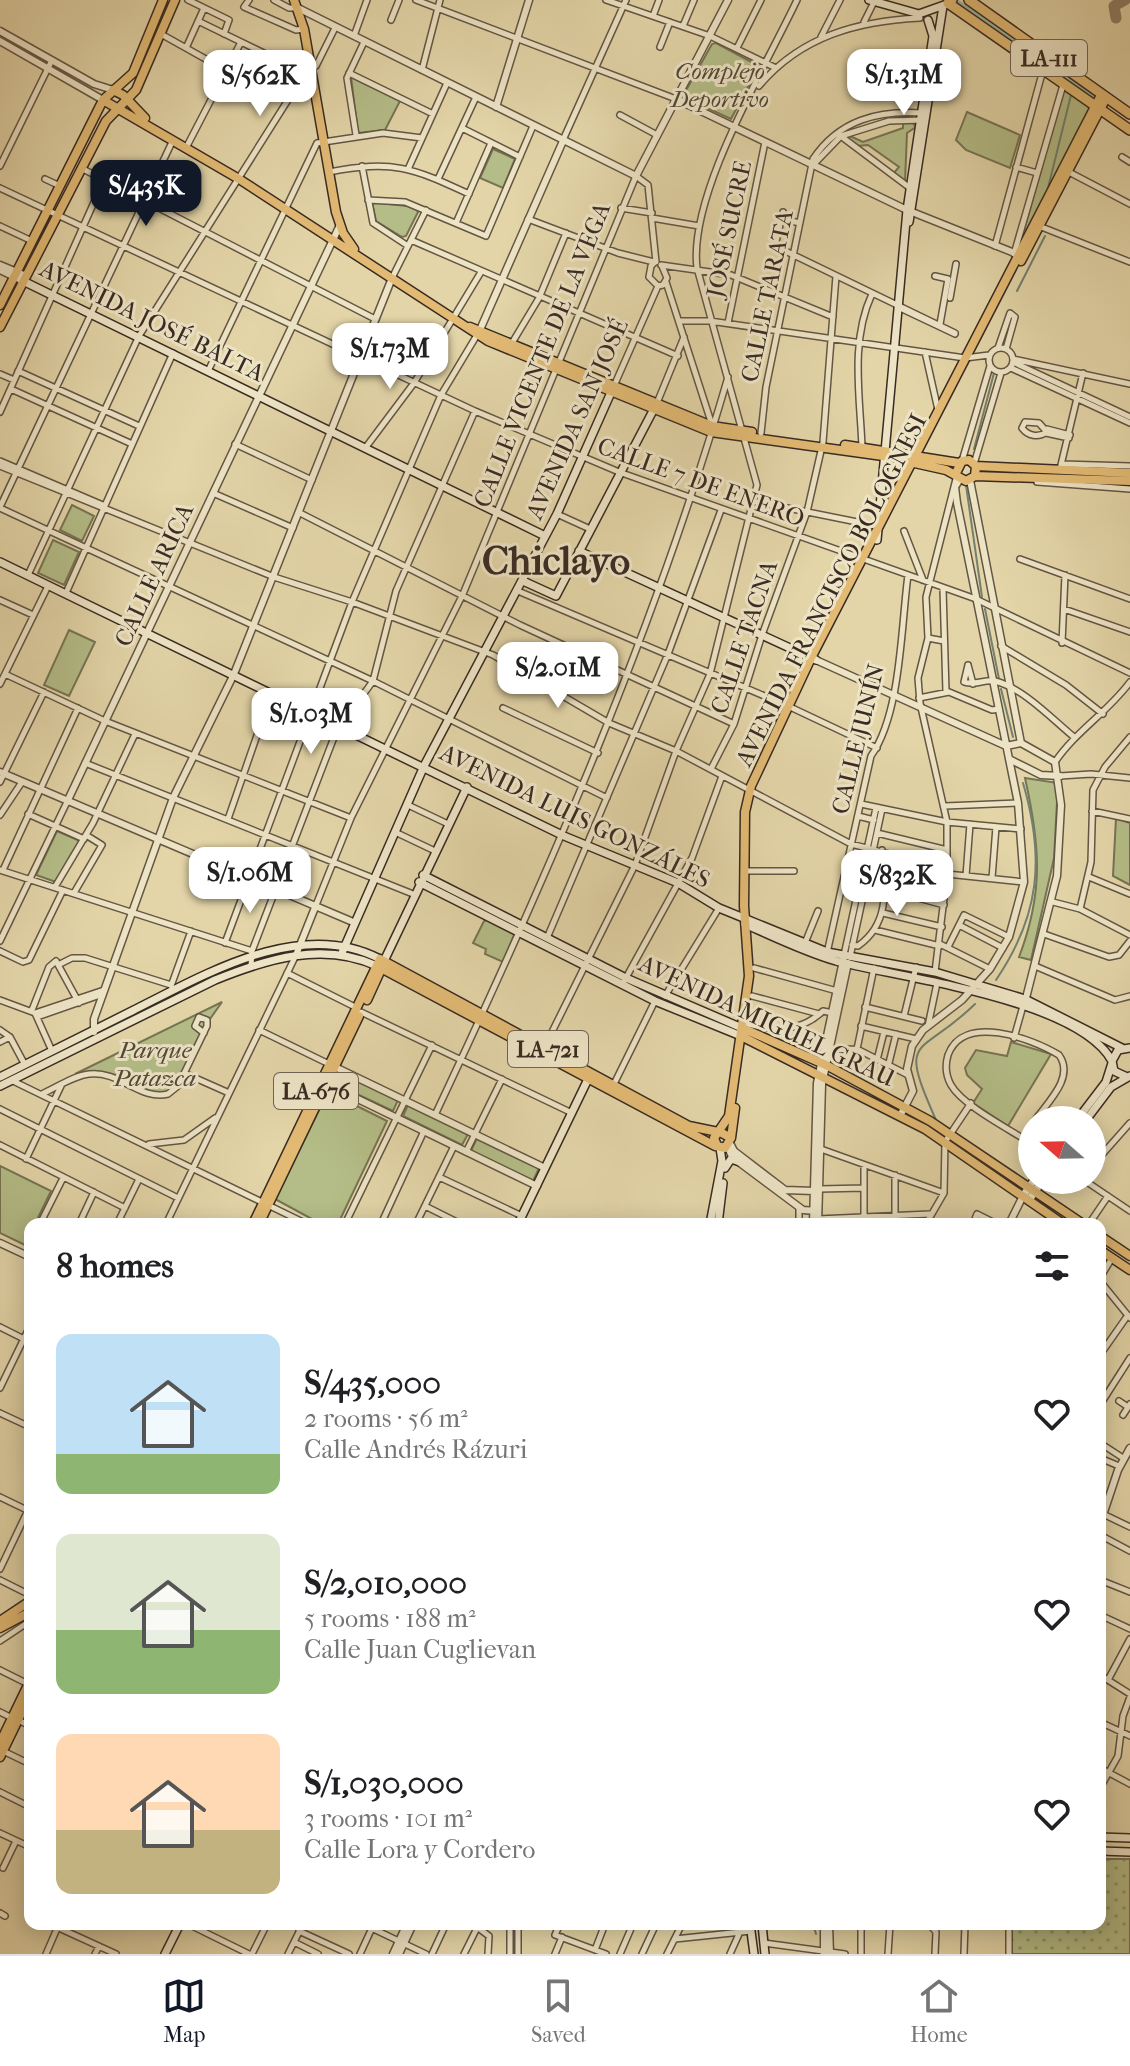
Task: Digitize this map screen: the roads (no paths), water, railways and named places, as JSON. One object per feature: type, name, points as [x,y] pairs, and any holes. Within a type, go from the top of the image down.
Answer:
[{"type":"highway","name":"LA-111","points":[[969,0],[1130,114]]},
{"type":"highway","name":"LA-111","points":[[948,2],[1130,130]]},
{"type":"main road","points":[[0,327],[32,241],[103,100],[133,73],[163,0]]},
{"type":"main road","points":[[0,305],[56,216],[106,121],[127,101],[175,0]]},
{"type":"main road","points":[[872,1],[924,19],[942,21]]},
{"type":"main road","points":[[892,8],[924,13],[948,2]]},
{"type":"main road","points":[[910,211],[910,188],[948,2]]},
{"type":"main road","points":[[296,4],[304,29],[308,72],[340,225],[360,256]]},
{"type":"main road","points":[[883,510],[884,453],[894,348],[933,36],[924,19]]},
{"type":"main road","points":[[113,90],[158,130]]},
{"type":"main road","name":"AVENIDA FRANCISCO BOLOGNESI","points":[[711,1218],[745,1031],[749,976],[745,812],[751,792],[877,532],[1104,96]]},
{"type":"main road","points":[[103,100],[187,146],[454,318],[510,348],[712,429],[884,453]]},
{"type":"main road","name":"AVENIDA FRANCISCO BOLOGNESI","points":[[1019,255],[1039,226],[1065,170]]},
{"type":"main road","name":"AVENIDA JOSÉ BALTA","points":[[20,276],[545,536]]},
{"type":"main road","name":"AVENIDA FRANCISCO BOLOGNESI","points":[[877,532],[883,510],[915,460],[968,358]]},
{"type":"main road","name":"AVENIDA SAN JOSÉ","points":[[341,951],[424,766],[557,514],[613,389]]},
{"type":"main road","points":[[523,581],[556,596],[655,406]]},
{"type":"main road","points":[[742,433],[862,447],[967,474],[1128,472]]},
{"type":"main road","points":[[915,460],[960,462]]},
{"type":"main road","points":[[960,462],[967,474]]},
{"type":"main road","points":[[960,462],[967,474]]},
{"type":"main road","points":[[967,474],[1061,467],[1128,472]]},
{"type":"main road","points":[[579,551],[814,659]]},
{"type":"main road","name":"AVENIDA LUIS GONZÁLES","points":[[0,562],[340,724],[564,836],[678,883],[747,923],[826,955],[846,959]]},
{"type":"main road","points":[[381,964],[467,787]]},
{"type":"main road","name":"AVENIDA FRANCISCO BOLOGNESI","points":[[719,1132],[729,1116],[752,996],[754,968],[747,923],[751,792]]},
{"type":"main road","name":"AVENIDA MIGUEL GRAU","points":[[421,878],[546,940],[655,1001],[745,1031],[1018,1178]]},
{"type":"main road","points":[[0,1077],[28,1068],[95,1034],[172,988],[251,958],[298,951]]},
{"type":"main road","points":[[0,1086],[52,1051],[215,980],[251,958],[278,959],[298,951]]},
{"type":"main road","name":"LA-721","points":[[298,951],[341,951],[381,964],[725,1145]]},
{"type":"main road","points":[[846,959],[874,968],[935,972],[1024,1003],[1126,1048],[1112,1062],[1106,1082],[1088,1106]]},
{"type":"main road","points":[[846,959],[915,972],[937,982],[974,988]]},
{"type":"main road","name":"LA-676","points":[[261,1218],[381,964]]},
{"type":"main road","name":"AVENIDA MIGUEL GRAU","points":[[624,982],[824,1064],[906,1107],[1052,1218]]},
{"type":"main road","points":[[1024,1003],[1084,1034],[1104,1048],[1117,1074],[1130,1076]]},
{"type":"main road","name":"LA-676","points":[[257,1218],[327,1084],[332,1065]]},
{"type":"main road","points":[[521,1218],[590,1075]]},
{"type":"main road","name":"LA-721","points":[[590,1075],[614,1084],[701,1130],[719,1132],[725,1145]]},
{"type":"main road","points":[[1097,1106],[1111,1087],[1130,1076]]},
{"type":"main road","points":[[701,1130],[714,1128],[729,1116]]},
{"type":"main road","points":[[719,1132],[714,1138],[725,1145]]},
{"type":"main road","name":"AVENIDA FRANCISCO BOLOGNESI","points":[[719,1218],[725,1145]]},
{"type":"main road","points":[[725,1168],[731,1159],[740,1162]]},
{"type":"main road","points":[[1025,1200],[1028,1194]]},
{"type":"main road","name":"AVENIDA MIGUEL GRAU","points":[[1044,1194],[1078,1218]]},
{"type":"main road","points":[[1106,1240],[1130,1256]]},
{"type":"main road","points":[[1106,1254],[1130,1270]]},
{"type":"main road","points":[[0,1621],[24,1603]]},
{"type":"main road","points":[[0,1628],[24,1615]]},
{"type":"main road","points":[[1,1750],[24,1695]]},
{"type":"main road","points":[[15,1719],[24,1705]]},
{"type":"main road","points":[[1106,1837],[1130,1838]]},
{"type":"main road","points":[[1106,1851],[1130,1852]]},
{"type":"main road","points":[[165,1954],[177,1930]]},
{"type":"main road","points":[[750,1930],[754,1954]]},
{"type":"main road","points":[[763,1930],[765,1954]]},
{"type":"street","points":[[188,0],[229,20],[224,34]]},
{"type":"street","points":[[249,0],[244,7],[296,30],[304,29]]},
{"type":"street","points":[[274,0],[289,8],[296,4],[335,28],[647,182],[657,263],[685,335],[712,429]]},
{"type":"street","points":[[354,37],[367,0]]},
{"type":"street","points":[[391,20],[399,0]]},
{"type":"street","points":[[416,0],[676,99],[910,211],[1019,255],[1037,173],[1063,84]]},
{"type":"street","points":[[422,71],[440,0]]},
{"type":"street","points":[[496,107],[529,0]]},
{"type":"street","points":[[606,0],[625,3],[710,36],[776,68]]},
{"type":"street","points":[[653,16],[659,0]]},
{"type":"street","points":[[683,26],[694,0]]},
{"type":"street","name":"CALLE VICENTE DE LA VEGA","points":[[298,951],[351,818],[463,594],[621,208],[728,0]]},
{"type":"street","points":[[737,48],[761,0]]},
{"type":"street","points":[[543,1050],[635,865],[676,751],[710,674],[725,618],[756,478],[697,268],[699,226],[734,127],[797,0]]},
{"type":"street","points":[[820,38],[840,0]]},
{"type":"street","points":[[904,9],[908,0]]},
{"type":"street","points":[[864,23],[872,1]]},
{"type":"street","points":[[225,943],[352,602],[409,468],[441,395],[478,333],[503,281],[625,3]]},
{"type":"street","points":[[186,48],[204,8]]},
{"type":"street","points":[[753,93],[776,68],[820,38],[864,23],[924,19]]},
{"type":"street","points":[[198,21],[308,72]]},
{"type":"street","points":[[664,37],[670,22]]},
{"type":"street","points":[[28,575],[139,336],[335,28]]},
{"type":"street","points":[[0,31],[103,100]]},
{"type":"street","points":[[161,34],[227,71]]},
{"type":"street","points":[[0,41],[113,90]]},
{"type":"street","points":[[187,146],[241,42]]},
{"type":"street","points":[[356,135],[349,73],[364,42]]},
{"type":"street","points":[[261,75],[271,57]]},
{"type":"street","points":[[233,59],[293,93]]},
{"type":"street","points":[[0,166],[51,63]]},
{"type":"street","points":[[995,246],[1043,69]]},
{"type":"street","points":[[349,73],[433,114]]},
{"type":"street","points":[[409,167],[447,83]]},
{"type":"street","points":[[438,180],[476,97]]},
{"type":"street","points":[[620,115],[657,135]]},
{"type":"street","name":"CALLE TARATA","points":[[761,433],[766,387],[787,298],[812,165],[834,132],[879,115],[924,117]]},
{"type":"street","points":[[812,165],[841,136],[889,121],[924,117]]},
{"type":"street","points":[[368,200],[396,200],[486,236],[533,126]]},
{"type":"street","points":[[462,128],[520,157]]},
{"type":"street","points":[[209,369],[315,147],[324,140],[356,135],[383,133],[422,138]]},
{"type":"street","points":[[841,136],[910,188]]},
{"type":"street","points":[[174,139],[143,199],[0,508],[373,681],[607,798]]},
{"type":"street","name":"JOSÉ SUCRE","points":[[728,323],[765,142]]},
{"type":"street","points":[[456,223],[491,143]]},
{"type":"street","points":[[1122,157],[1130,162]]},
{"type":"street","points":[[329,172],[362,166],[409,167],[469,194]]},
{"type":"street","points":[[362,166],[373,223],[410,243],[678,356]]},
{"type":"street","points":[[1016,167],[1037,173]]},
{"type":"street","points":[[81,168],[375,319]]},
{"type":"street","points":[[1065,170],[1130,204]]},
{"type":"street","points":[[45,179],[60,186]]},
{"type":"street","points":[[0,412],[104,180]]},
{"type":"street","name":"CALLE 7 DE ENERO","points":[[0,188],[475,411],[619,472],[976,599],[1062,643],[1130,673]]},
{"type":"street","points":[[621,208],[699,226]]},
{"type":"street","points":[[95,1034],[104,992],[173,798],[234,674],[375,319],[426,210]]},
{"type":"street","points":[[783,212],[775,246],[872,294],[899,307],[955,333],[940,324],[899,307]]},
{"type":"street","points":[[528,219],[657,263],[737,277],[833,317]]},
{"type":"street","points":[[782,219],[801,223]]},
{"type":"street","name":"CALLE ARICA","points":[[0,941],[340,225]]},
{"type":"street","points":[[0,226],[32,241]]},
{"type":"street","points":[[1039,226],[1129,259]]},
{"type":"street","points":[[510,348],[539,298],[566,233]]},
{"type":"street","points":[[657,263],[649,277],[658,286],[666,282]]},
{"type":"street","points":[[940,324],[956,264]]},
{"type":"street","name":"AVENIDA JOSÉ BALTA","points":[[0,267],[20,276]]},
{"type":"street","points":[[366,447],[414,383],[481,272]]},
{"type":"street","name":"CALLE TACNA","points":[[711,769],[734,724],[762,635],[807,512],[823,444],[836,276]]},
{"type":"street","points":[[935,276],[951,280]]},
{"type":"street","name":"AVENIDA SAN JOSÉ","points":[[613,389],[658,286]]},
{"type":"street","points":[[862,447],[859,343],[862,316],[872,294]]},
{"type":"street","points":[[947,297],[959,300]]},
{"type":"street","points":[[960,462],[989,361],[998,348],[1010,313],[1015,317],[1006,349],[1012,363],[1130,423]]},
{"type":"street","points":[[680,321],[728,323],[989,361],[1001,373]]},
{"type":"street","points":[[655,406],[685,335]]},
{"type":"street","points":[[998,348],[1006,349]]},
{"type":"street","points":[[66,593],[173,352]]},
{"type":"street","points":[[925,352],[938,411]]},
{"type":"street","points":[[926,582],[1001,373],[1012,363]]},
{"type":"street","points":[[1012,363],[1083,373],[1130,384]]},
{"type":"street","points":[[18,371],[139,426]]},
{"type":"street","points":[[1061,467],[1083,373]]},
{"type":"street","points":[[0,374],[14,380]]},
{"type":"street","points":[[435,1115],[523,929],[598,753],[691,497],[728,376]]},
{"type":"street","points":[[11,389],[132,444]]},
{"type":"street","points":[[1079,396],[1130,417]]},
{"type":"street","points":[[78,708],[2,870],[225,943],[251,958],[340,724],[373,681],[389,615],[405,567],[475,411]]},
{"type":"street","points":[[1046,431],[1070,436]]},
{"type":"street","points":[[235,444],[312,480]]},
{"type":"street","points":[[0,464],[189,544],[274,577],[389,615],[485,653],[609,723],[676,751],[851,844],[882,850],[966,876],[1024,882]]},
{"type":"street","points":[[967,474],[1130,489]]},
{"type":"street","points":[[925,1023],[974,988],[990,969],[1009,937],[1024,882],[1023,829],[955,492],[967,474]]},
{"type":"street","points":[[967,474],[1021,743]]},
{"type":"street","points":[[213,493],[294,528]]},
{"type":"street","points":[[753,501],[807,512],[877,532]]},
{"type":"street","points":[[546,940],[668,654],[721,510]]},
{"type":"street","points":[[300,513],[504,617],[734,724]]},
{"type":"street","points":[[557,514],[590,529]]},
{"type":"street","points":[[904,531],[926,582],[928,638],[918,678],[919,698],[947,822],[947,871],[935,972]]},
{"type":"street","points":[[1020,559],[1130,599]]},
{"type":"street","name":"CALLE JUNÍN","points":[[826,955],[871,756],[877,748],[892,694],[908,575]]},
{"type":"street","points":[[1062,643],[1065,575]]},
{"type":"street","points":[[0,684],[48,585]]},
{"type":"street","points":[[943,588],[946,692]]},
{"type":"street","points":[[518,591],[790,707],[877,748]]},
{"type":"street","points":[[552,606],[556,596]]},
{"type":"street","points":[[0,600],[33,615]]},
{"type":"street","points":[[1064,609],[1130,632]]},
{"type":"street","points":[[927,612],[943,612]]},
{"type":"street","points":[[928,638],[944,641]]},
{"type":"street","points":[[1000,645],[1066,685],[1103,714]]},
{"type":"street","points":[[814,659],[1006,746],[1021,743],[1055,762],[1060,776],[1060,855],[1053,902],[1014,1038]]},
{"type":"street","points":[[973,684],[968,665],[964,682],[973,684],[992,680],[1010,689],[1074,737]]},
{"type":"street","points":[[5,674],[135,734],[351,818]]},
{"type":"street","points":[[1055,762],[1074,737],[1103,714],[1130,682]]},
{"type":"street","points":[[228,819],[272,691]]},
{"type":"street","points":[[0,782],[44,692]]},
{"type":"street","points":[[919,698],[946,692],[999,709]]},
{"type":"street","points":[[503,708],[598,753]]},
{"type":"street","points":[[55,887],[97,815],[135,734]]},
{"type":"street","points":[[1080,909],[1089,877],[1093,790],[1100,774],[1130,737]]},
{"type":"street","points":[[1009,759],[1041,775],[1100,774],[1130,778]]},
{"type":"street","points":[[85,763],[413,894]]},
{"type":"street","points":[[2,773],[353,922]]},
{"type":"street","points":[[624,982],[706,826],[722,776]]},
{"type":"street","points":[[0,815],[22,782]]},
{"type":"street","points":[[945,806],[1018,803]]},
{"type":"street","points":[[861,804],[947,822],[1023,829]]},
{"type":"street","points":[[408,805],[448,824]]},
{"type":"street","points":[[834,1014],[837,991],[852,945],[874,820],[879,809]]},
{"type":"street","points":[[815,1218],[822,1075],[871,847],[877,833],[879,809]]},
{"type":"street","points":[[1092,811],[1130,819]]},
{"type":"street","points":[[28,814],[102,845],[74,893]]},
{"type":"street","points":[[858,816],[874,820]]},
{"type":"street","points":[[966,876],[970,824]]},
{"type":"street","points":[[992,878],[996,827]]},
{"type":"street","points":[[395,832],[435,851]]},
{"type":"street","points":[[877,833],[947,850]]},
{"type":"street","points":[[852,945],[858,946],[875,930],[883,913],[882,850]]},
{"type":"street","points":[[748,871],[794,871]]},
{"type":"street","points":[[884,873],[945,889]]},
{"type":"street","points":[[1089,877],[1130,894]]},
{"type":"street","points":[[885,889],[944,905]]},
{"type":"street","points":[[0,951],[26,962],[63,890]]},
{"type":"street","points":[[1044,934],[1109,957],[1119,955],[1130,938],[1080,909],[1053,902]]},
{"type":"street","points":[[664,996],[719,908]]},
{"type":"street","points":[[803,946],[818,911]]},
{"type":"street","points":[[883,913],[942,927]]},
{"type":"street","points":[[948,947],[964,915],[1009,937]]},
{"type":"street","points":[[959,925],[1003,948]]},
{"type":"street","points":[[875,930],[948,947],[990,969]]},
{"type":"street","points":[[52,1051],[35,1014],[49,967],[78,958],[113,965],[172,988],[191,931]]},
{"type":"street","points":[[169,1218],[298,951]]},
{"type":"street","points":[[278,959],[287,973],[572,1113]]},
{"type":"street","points":[[57,963],[78,1001]]},
{"type":"street","points":[[1035,966],[1115,1000],[1130,996]]},
{"type":"street","points":[[754,968],[837,991]]},
{"type":"street","points":[[857,1049],[874,968]]},
{"type":"street","points":[[904,1016],[915,972]]},
{"type":"street","points":[[900,1116],[913,1091],[908,1075],[908,1057],[925,1023],[937,982]]},
{"type":"street","points":[[0,1000],[35,1014],[104,992]]},
{"type":"street","points":[[752,996],[820,1014]]},
{"type":"street","points":[[614,1084],[655,1001]]},
{"type":"street","points":[[865,1007],[925,1023]]},
{"type":"street","points":[[745,1031],[789,1028],[803,1025],[823,1011],[834,1014]]},
{"type":"street","points":[[861,1026],[916,1039]]},
{"type":"street","points":[[0,1030],[10,1037],[28,1068],[26,1080],[31,1089]]},
{"type":"street","points":[[259,1030],[545,1168]]},
{"type":"street","points":[[1018,1135],[955,1091],[948,1079],[946,1062],[953,1046],[967,1034],[982,1030],[1054,1052],[1065,1065],[1064,1078],[1045,1106]]},
{"type":"street","points":[[877,1060],[884,1032]]},
{"type":"street","points":[[41,1095],[83,1075],[99,1074],[150,1095],[164,1096],[174,1091],[204,1033]]},
{"type":"street","points":[[888,1067],[896,1034]]},
{"type":"street","points":[[0,1042],[10,1037]]},
{"type":"street","points":[[348,1218],[432,1045]]},
{"type":"street","points":[[827,1050],[857,1049],[908,1075]]},
{"type":"street","points":[[184,1073],[229,1093]]},
{"type":"street","points":[[815,1190],[822,1075]]},
{"type":"street","points":[[466,1152],[502,1079]]},
{"type":"street","points":[[11,1081],[295,1218]]},
{"type":"street","points":[[327,1084],[537,1186]]},
{"type":"street","points":[[26,1159],[61,1085]]},
{"type":"street","points":[[929,1218],[944,1193],[948,1138],[971,1103]]},
{"type":"street","points":[[1,1109],[178,1198]]},
{"type":"street","points":[[141,1143],[162,1144],[184,1140],[203,1130],[219,1115]]},
{"type":"street","points":[[1106,1150],[1130,1123]]},
{"type":"street","points":[[384,1218],[424,1131]]},
{"type":"street","points":[[0,1145],[125,1208]]},
{"type":"street","points":[[725,1145],[740,1162],[814,1218]]},
{"type":"street","points":[[725,1145],[785,1190],[864,1188]]},
{"type":"street","points":[[419,1218],[454,1146]]},
{"type":"street","points":[[818,1148],[944,1193]]},
{"type":"street","points":[[864,1164],[864,1218]]},
{"type":"street","points":[[895,1175],[895,1216]]},
{"type":"street","points":[[439,1177],[516,1218]]},
{"type":"street","points":[[43,1218],[63,1178]]},
{"type":"street","points":[[120,1218],[139,1179]]},
{"type":"street","points":[[82,1218],[94,1192]]},
{"type":"street","points":[[789,1200],[793,1192]]},
{"type":"street","points":[[1105,1194],[1130,1211]]},
{"type":"street","points":[[1091,1218],[1108,1196]]},
{"type":"street","points":[[1013,1218],[1025,1200]]},
{"type":"street","points":[[425,1206],[449,1218]]},
{"type":"street","points":[[801,1209],[814,1218]]},
{"type":"street","points":[[800,1218],[801,1209]]},
{"type":"street","points":[[880,1218],[931,1214]]},
{"type":"street","points":[[0,1243],[24,1254]]},
{"type":"street","points":[[1106,1268],[1112,1258]]},
{"type":"street","points":[[1106,1287],[1129,1316],[1106,1341]]},
{"type":"street","points":[[0,1327],[24,1339]]},
{"type":"street","points":[[0,1388],[24,1345]]},
{"type":"street","points":[[1106,1394],[1130,1358]]},
{"type":"street","points":[[1119,1401],[1129,1405],[1123,1415]]},
{"type":"street","points":[[0,1413],[24,1424]]},
{"type":"street","points":[[1106,1447],[1123,1458]]},
{"type":"street","points":[[1106,1505],[1119,1466],[1130,1448]]},
{"type":"street","points":[[1106,1461],[1119,1466]]},
{"type":"street","points":[[0,1497],[24,1508]]},
{"type":"street","points":[[1106,1515],[1130,1526]]},
{"type":"street","points":[[0,1569],[24,1520]]},
{"type":"street","points":[[1106,1538],[1130,1551]]},
{"type":"street","points":[[0,1580],[24,1594]]},
{"type":"street","points":[[1106,1582],[1130,1592]]},
{"type":"street","points":[[1106,1618],[1130,1629]]},
{"type":"street","points":[[0,1641],[24,1625]]},
{"type":"street","points":[[1106,1778],[1118,1756],[1130,1696],[1108,1680],[1130,1639]]},
{"type":"street","points":[[0,1670],[24,1680]]},
{"type":"street","points":[[0,1712],[24,1723]]},
{"type":"street","points":[[1106,1725],[1130,1736]]},
{"type":"street","points":[[1,1750],[24,1761]]},
{"type":"street","points":[[1106,1771],[1130,1784]]},
{"type":"street","points":[[0,1792],[24,1804]]},
{"type":"street","points":[[0,1833],[24,1844]]},
{"type":"street","points":[[3,1868],[16,1841]]},
{"type":"street","points":[[46,1954],[57,1930]]},
{"type":"street","points":[[67,1930],[116,1954]]},
{"type":"street","points":[[201,1930],[251,1954],[264,1930]]},
{"type":"street","points":[[360,1954],[373,1930]]},
{"type":"street","points":[[380,1930],[426,1954]]},
{"type":"street","points":[[396,1954],[407,1930]]},
{"type":"street","points":[[432,1954],[443,1930]]},
{"type":"street","points":[[464,1954],[476,1930]]},
{"type":"street","points":[[482,1930],[489,1936],[488,1954]]},
{"type":"street","points":[[510,1930],[510,1954]]},
{"type":"street","points":[[518,1930],[518,1954]]},
{"type":"street","points":[[555,1954],[559,1930]]},
{"type":"street","points":[[595,1950],[603,1930]]},
{"type":"street","points":[[620,1954],[630,1930]]},
{"type":"street","points":[[642,1954],[653,1930]]},
{"type":"street","points":[[667,1954],[679,1930]]},
{"type":"street","points":[[675,1939],[746,1930]]},
{"type":"street","points":[[827,1930],[827,1953]]},
{"type":"street","points":[[861,1930],[861,1954]]},
{"type":"street","points":[[888,1954],[890,1930]]},
{"type":"street","points":[[934,1930],[935,1954]]},
{"type":"street","points":[[964,1954],[965,1930]]},
{"type":"street","points":[[1009,1930],[1009,1954]]},
{"type":"street","points":[[288,1954],[299,1931],[349,1954]]},
{"type":"street","points":[[730,1954],[739,1933]]},
{"type":"street","points":[[558,1936],[606,1954]]},
{"type":"street","points":[[294,1942],[318,1954]]},
{"type":"street","points":[[764,1943],[845,1954]]},
{"type":"street","points":[[95,1954],[99,1946]]},
{"type":"waterway","points":[[955,0],[1093,96]]},
{"type":"waterway","points":[[1048,188],[1071,95]]},
{"type":"waterway","points":[[1017,291],[1045,236]]},
{"type":"waterway","points":[[974,449],[994,373]]},
{"type":"waterway","points":[[966,485],[982,597]]},
{"type":"waterway","points":[[985,609],[999,679]]},
{"type":"waterway","points":[[1001,689],[1013,737]]},
{"type":"waterway","points":[[996,980],[1022,932],[1034,885],[1034,836],[1023,783]]},
{"type":"waterway","points":[[936,1120],[924,1092],[916,1059],[928,1042],[975,1004]]},
{"type":"waterway","points":[[514,1954],[515,1930]]},
{"type":"waterway","points":[[815,1930],[816,1934]]},
{"type":"district","name":"Chiclayo","points":[[556,560]]},
{"type":"park label","name":"Complejo Deportivo","points":[[720,85]]},
{"type":"park label","name":"Parque Patazca","points":[[155,1064]]}]
